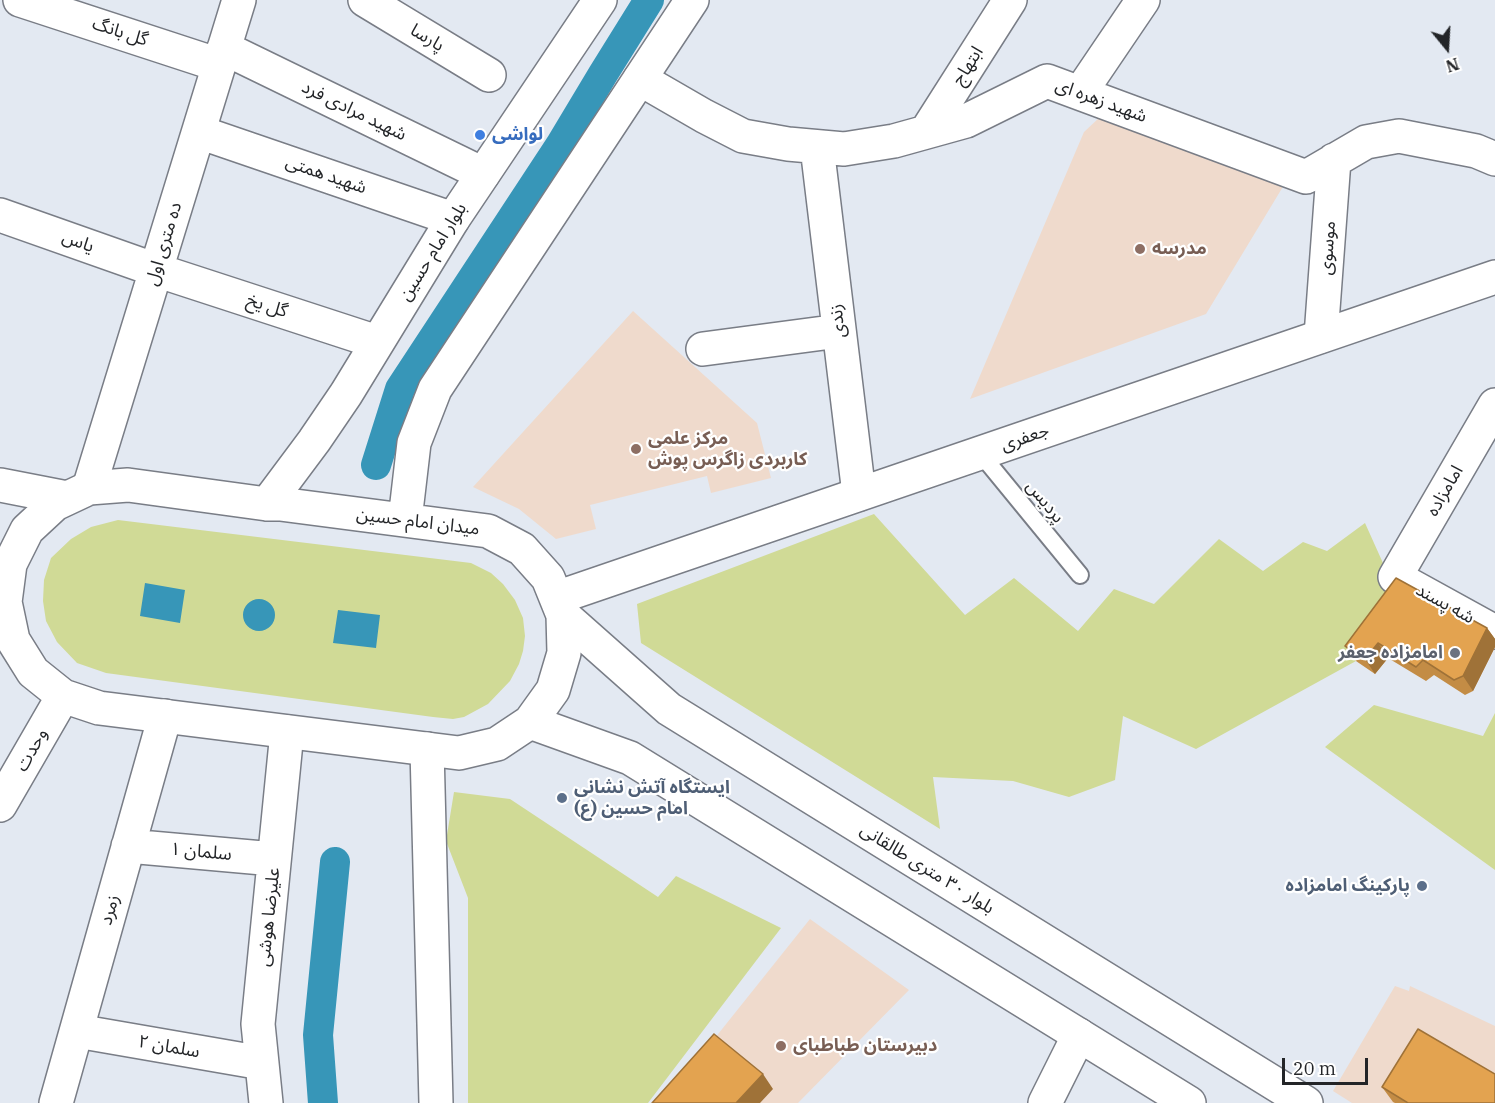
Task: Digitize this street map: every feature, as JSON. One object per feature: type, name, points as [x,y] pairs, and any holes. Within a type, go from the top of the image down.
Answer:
[{"type":"street","name":"گل بانگ","points":[[20,0],[222,56]]},
{"type":"street","name":"ده متری اول","points":[[78,493],[156,270],[239,0]]},
{"type":"street","name":"پارسا","points":[[365,0],[489,75]]},
{"type":"street","name":"بلوار امام حسین","points":[[267,504],[346,394],[453,219],[600,0]]},
{"type":"street","points":[[405,520],[414,443],[435,389],[692,0]]},
{"type":"street","name":"ابتهاج","points":[[926,132],[1010,0]]},
{"type":"street","points":[[1080,93],[1143,0]]},
{"type":"street","name":"شهید مرادی فرد","points":[[222,56],[483,174]]},
{"type":"street","name":"شهید زهره ای","points":[[640,79],[704,117],[743,136],[817,147],[844,149],[894,141],[966,121],[1047,81],[1306,177],[1366,142],[1399,136],[1476,151],[1495,159]]},
{"type":"street","name":"شهید همتی","points":[[199,132],[453,219]]},
{"type":"street","name":"زندی","points":[[817,147],[859,495]]},
{"type":"street","name":"موسوی","points":[[1321,336],[1334,160]]},
{"type":"street","name":"یاس","points":[[0,215],[156,270]]},
{"type":"street","name":"گل یخ","points":[[156,270],[377,342]]},
{"type":"street","name":"جعفری","points":[[559,606],[859,495],[1495,277]]},
{"type":"street","points":[[703,349],[839,331]]},
{"type":"street","name":"امامزاده","points":[[1395,577],[1495,405]]},
{"type":"street","points":[[0,485],[78,493]]},
{"type":"street","name":"میدان امام حسین","points":[[128,485],[405,520],[488,531],[522,549],[548,578],[559,606],[564,653],[553,690],[530,722],[497,744],[459,753],[99,708],[63,696],[33,672],[13,640],[4,610],[10,564],[27,531],[55,504],[78,493],[128,485]]},
{"type":"street","name":"شه پسند","points":[[1395,577],[1495,632]]},
{"type":"street","name":"بلوار ۳۰ متری طالقانی","points":[[559,606],[669,709],[1306,1103]]},
{"type":"street","name":"وحدت","points":[[3,794],[63,696]]},
{"type":"street","name":"زمرد","points":[[57,1103],[165,716]]},
{"type":"street","points":[[530,722],[630,758],[1189,1103]]},
{"type":"street","name":"علیرضا هوشی","points":[[266,1103],[258,1024],[287,732]]},
{"type":"street","points":[[428,749],[436,1103]]},
{"type":"street","name":"سلمان ۱","points":[[128,846],[274,859]]},
{"type":"street","name":"سلمان ۲","points":[[77,1030],[262,1063]]},
{"type":"street","points":[[1045,1103],[1079,1035]]},
{"type":"lane","name":"پردیس","points":[[980,453],[1080,575]]},
{"type":"shaded area","name":"مدرسه","points":[[1100,117],[1284,185],[1206,314],[970,399],[1084,132]]},
{"type":"shaded area","name":"مرکز علمی کاربردی زاگرس پوش","points":[[633,311],[757,423],[771,478],[711,493],[707,476],[590,505],[596,529],[556,539],[519,509],[473,487]]},
{"type":"shaded area","name":"دبیرستان طباطبای","points":[[810,919],[909,990],[798,1103],[663,1103]]},
{"type":"shaded area","points":[[1395,986],[1409,991],[1410,986],[1495,1026],[1495,1103],[1352,1103],[1333,1091]]},
{"type":"green space","points":[[874,514],[965,615],[1014,578],[1078,631],[1114,589],[1154,604],[1219,539],[1263,571],[1303,542],[1327,551],[1365,523],[1400,601],[1356,661],[1196,749],[1123,716],[1115,780],[1069,797],[1013,781],[933,777],[940,829],[641,643],[637,604]]},
{"type":"green space","points":[[118,520],[471,563],[491,573],[515,600],[523,618],[525,636],[519,664],[510,681],[488,704],[464,717],[453,719],[106,673],[77,663],[57,642],[46,621],[43,601],[44,580],[51,558],[71,539],[91,527]]},
{"type":"green space","points":[[1374,705],[1483,736],[1495,713],[1495,870],[1325,747]]},
{"type":"green space","points":[[454,792],[510,799],[658,897],[676,876],[781,928],[648,1103],[468,1103],[468,898],[446,841]]},
{"type":"water","points":[[145,583],[185,590],[180,623],[140,616]]},
{"type":"water","points":[[259,599],[270,604],[275,615],[270,626],[259,631],[248,626],[243,615],[248,604]]},
{"type":"water","points":[[338,610],[380,615],[376,648],[333,643]]},
{"type":"building","points":[[1396,578],[1487,628],[1463,676],[1454,680],[1423,660],[1416,667],[1378,643],[1365,659],[1345,646]]},
{"type":"building","points":[[1418,1029],[1495,1074],[1495,1103],[1408,1103],[1382,1087]]},
{"type":"building","points":[[714,1034],[763,1074],[736,1103],[652,1103]]},
{"type":"waterway","points":[[376,465],[400,389],[561,144],[649,0]]},
{"type":"waterway","points":[[323,1103],[318,1035],[335,862]]},
{"type":"place","name":"لواشی","points":[[480,135]]},
{"type":"place","name":"مدرسه","points":[[1140,249]]},
{"type":"place","name":"مرکز علمی کاربردی زاگرس پوش","points":[[636,449]]},
{"type":"place","name":"امامزاده جعفر","points":[[1455,653]]},
{"type":"place","name":"ایستگاه آتش نشانی امام حسین (ع)","points":[[562,798]]},
{"type":"place","name":"پارکینگ امامزاده","points":[[1422,886]]},
{"type":"place","name":"دبیرستان طباطبای","points":[[781,1046]]}]
